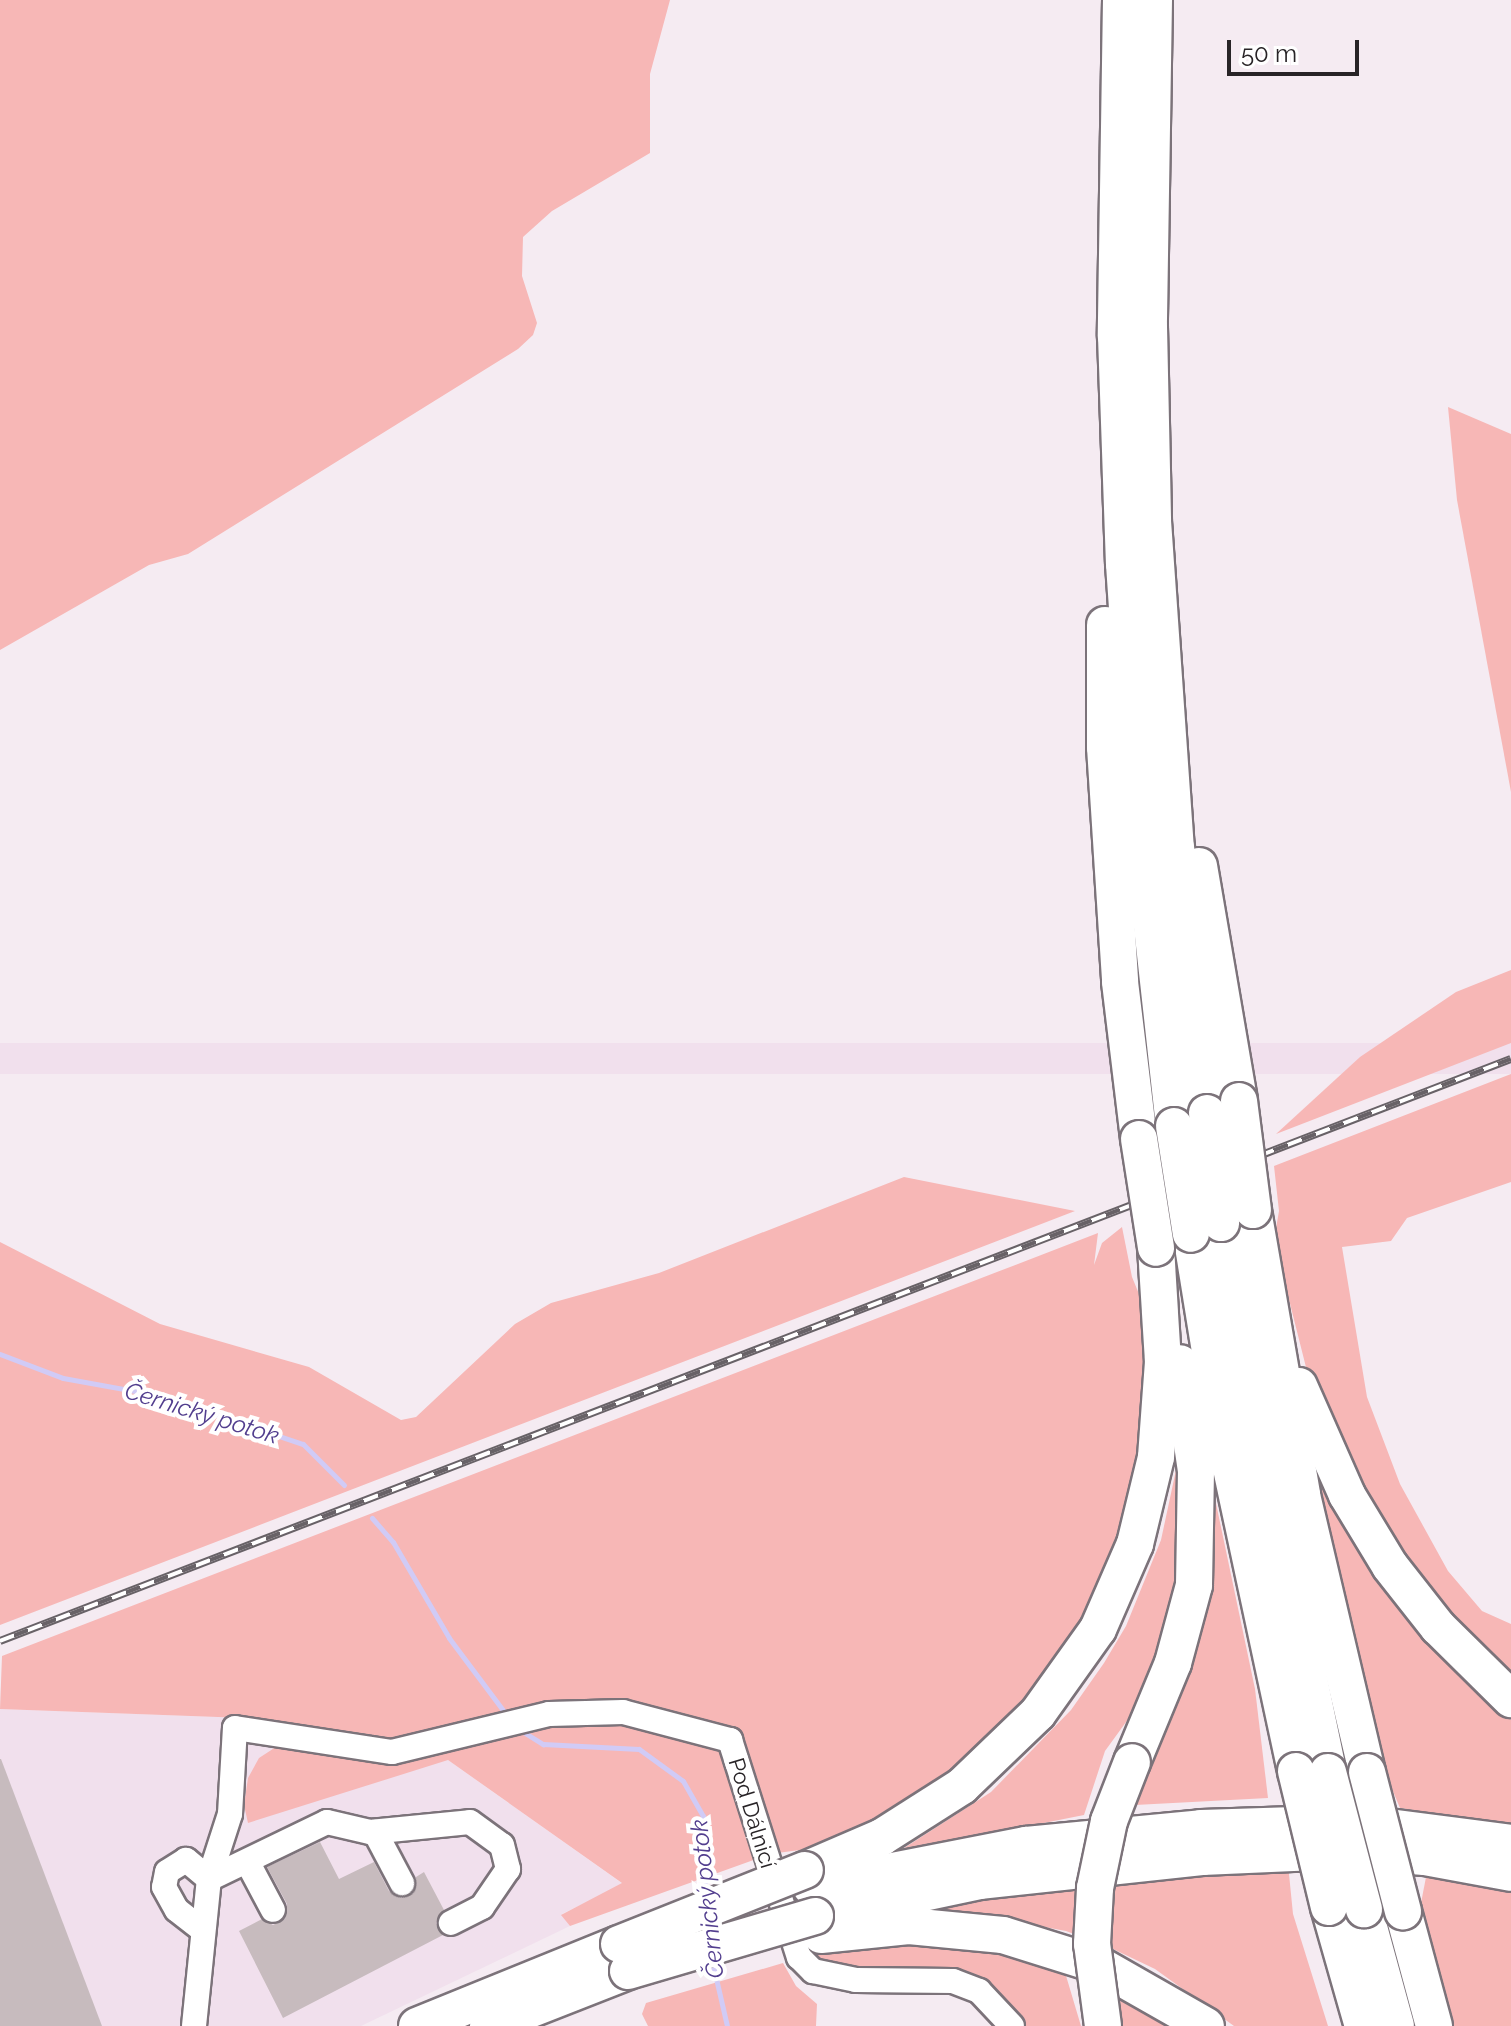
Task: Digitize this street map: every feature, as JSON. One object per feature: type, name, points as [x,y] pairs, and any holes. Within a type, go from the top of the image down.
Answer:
[{"type":"highway","points":[[1121,0],[1134,89],[1132,705],[1207,1113],[1222,1222],[1302,1495],[1367,1772],[1434,2026]]},
{"type":"highway","points":[[1103,2026],[1094,1972],[1095,1888],[1109,1821],[1185,1627],[1197,1541],[1196,1471],[1139,1139],[1120,982],[1105,747],[1106,527],[1116,336],[1134,89],[1154,0]]},
{"type":"highway","points":[[1116,336],[1134,382],[1207,1113],[1222,1222],[1312,1772],[1346,1908],[1363,2026]]},
{"type":"highway","points":[[1222,1222],[1347,1495],[1414,1597],[1511,1699]]},
{"type":"highway","points":[[812,1902],[882,1837],[971,1779],[1038,1713],[1098,1629],[1135,1544],[1156,1457],[1163,1362],[1156,1248]]},
{"type":"highway","points":[[417,2026],[624,1957],[812,1902],[1026,1845],[1201,1828],[1358,1823],[1511,1843]]},
{"type":"highway","points":[[488,2026],[624,1957],[812,1902],[1202,1857],[1353,1851],[1511,1873]]},
{"type":"highway","points":[[812,1902],[909,1926],[1003,1935],[1099,1965],[1206,2026]]},
{"type":"highway","points":[[1346,1908],[1396,2026]]},
{"type":"street","name":"Pod Dálnicí","points":[[209,1879],[230,1814],[235,1728],[392,1752],[549,1714],[623,1712],[730,1740],[799,1957],[813,1971],[856,1980],[953,1981],[979,1991],[1012,2026]]},
{"type":"street","points":[[209,1879],[248,1863],[327,1822],[375,1832],[470,1822],[502,1845],[508,1869],[500,1886],[482,1907],[451,1923]]},
{"type":"street","points":[[375,1832],[402,1883]]},
{"type":"street","points":[[201,1929],[177,1910],[164,1887],[167,1872],[186,1860],[209,1879]]},
{"type":"street","points":[[248,1863],[273,1910]]},
{"type":"street","points":[[194,2026],[201,1929],[209,1879]]},
{"type":"shaded area","points":[[0,0],[670,0],[650,74],[650,153],[552,211],[523,237],[522,276],[537,323],[533,335],[518,349],[188,554],[149,565],[0,650]]},
{"type":"shaded area","points":[[1448,407],[1511,434],[1511,792],[1457,500]]},
{"type":"shaded area","points":[[1511,970],[1511,1043],[1276,1134],[1360,1057],[1456,992]]},
{"type":"shaded area","points":[[0,1043],[1511,1043],[1511,1074],[0,1074]]},
{"type":"shaded area","points":[[1511,1074],[1511,1182],[1407,1218],[1391,1241],[1342,1247],[1367,1397],[1400,1484],[1448,1571],[1482,1611],[1511,1624],[1511,1680],[1399,1560],[1316,1407],[1274,1240],[1279,1211],[1274,1166]]},
{"type":"shaded area","points":[[904,1177],[1075,1211],[0,1625],[0,1242],[160,1324],[309,1367],[401,1420],[416,1417],[515,1324],[551,1303],[659,1273]]},
{"type":"shaded area","points":[[1122,1227],[1132,1277],[1153,1328],[1138,1496],[1092,1613],[1024,1706],[977,1753],[913,1801],[822,1847],[770,1854],[570,1926],[561,1915],[622,1883],[448,1760],[248,1823],[244,1805],[248,1778],[259,1758],[279,1745],[398,1762],[390,1743],[245,1718],[0,1709],[2,1656],[1098,1233],[1094,1265],[1102,1243]]},
{"type":"shaded area","points":[[1179,1456],[1179,1586],[1142,1700],[1105,1751],[1084,1815],[898,1852],[991,1792],[1071,1710],[1126,1626],[1161,1540]]},
{"type":"shaded area","points":[[1209,1470],[1255,1689],[1268,1798],[1135,1805]]},
{"type":"shaded area","points":[[1320,1485],[1376,1581],[1451,1666],[1511,1720],[1511,1825],[1400,1808],[1382,1765],[1316,1487]]},
{"type":"shaded area","points":[[0,1709],[245,1718],[448,1760],[623,1884],[562,1914],[570,1926],[361,2026],[0,2026]]},
{"type":"shaded area","points":[[1288,1864],[1293,1914],[1328,2026],[1234,2026],[1155,1969],[1066,1931],[1002,1919],[925,1913],[929,1903]]},
{"type":"shaded area","points":[[1427,1872],[1511,1887],[1511,2026],[1450,2026],[1426,1944],[1421,1903]]},
{"type":"shaded area","points":[[884,1941],[997,1949],[1064,1969],[1081,2026],[1020,2026],[1003,1996],[984,1983],[826,1967],[806,1952]]},
{"type":"shaded area","points":[[783,1963],[796,1986],[817,2004],[816,2026],[648,2026],[642,2014],[646,2003]]},
{"type":"shaded area","points":[[1112,1985],[1182,2026],[1122,2026]]},
{"type":"building","points":[[1,1759],[102,2026],[0,2026]]},
{"type":"building","points":[[320,1842],[339,1879],[374,1862],[389,1891],[401,1898],[414,1892],[416,1877],[424,1872],[444,1910],[436,1923],[443,1935],[283,2018],[239,1931],[262,1919],[273,1925],[285,1919],[287,1904],[267,1867]]},
{"type":"waterway","name":"Černický potok","points":[[0,1354],[63,1378],[157,1395],[303,1444],[344,1485]]},
{"type":"waterway","name":"Černický potok","points":[[372,1518],[393,1542],[449,1638],[508,1717]]},
{"type":"waterway","name":"Černický potok","points":[[517,1728],[543,1744],[639,1749],[683,1781],[703,1816],[705,1896]]},
{"type":"waterway","name":"Černický potok","points":[[712,1961],[727,2026]]},
{"type":"railway","points":[[0,1641],[1511,1059]]}]
